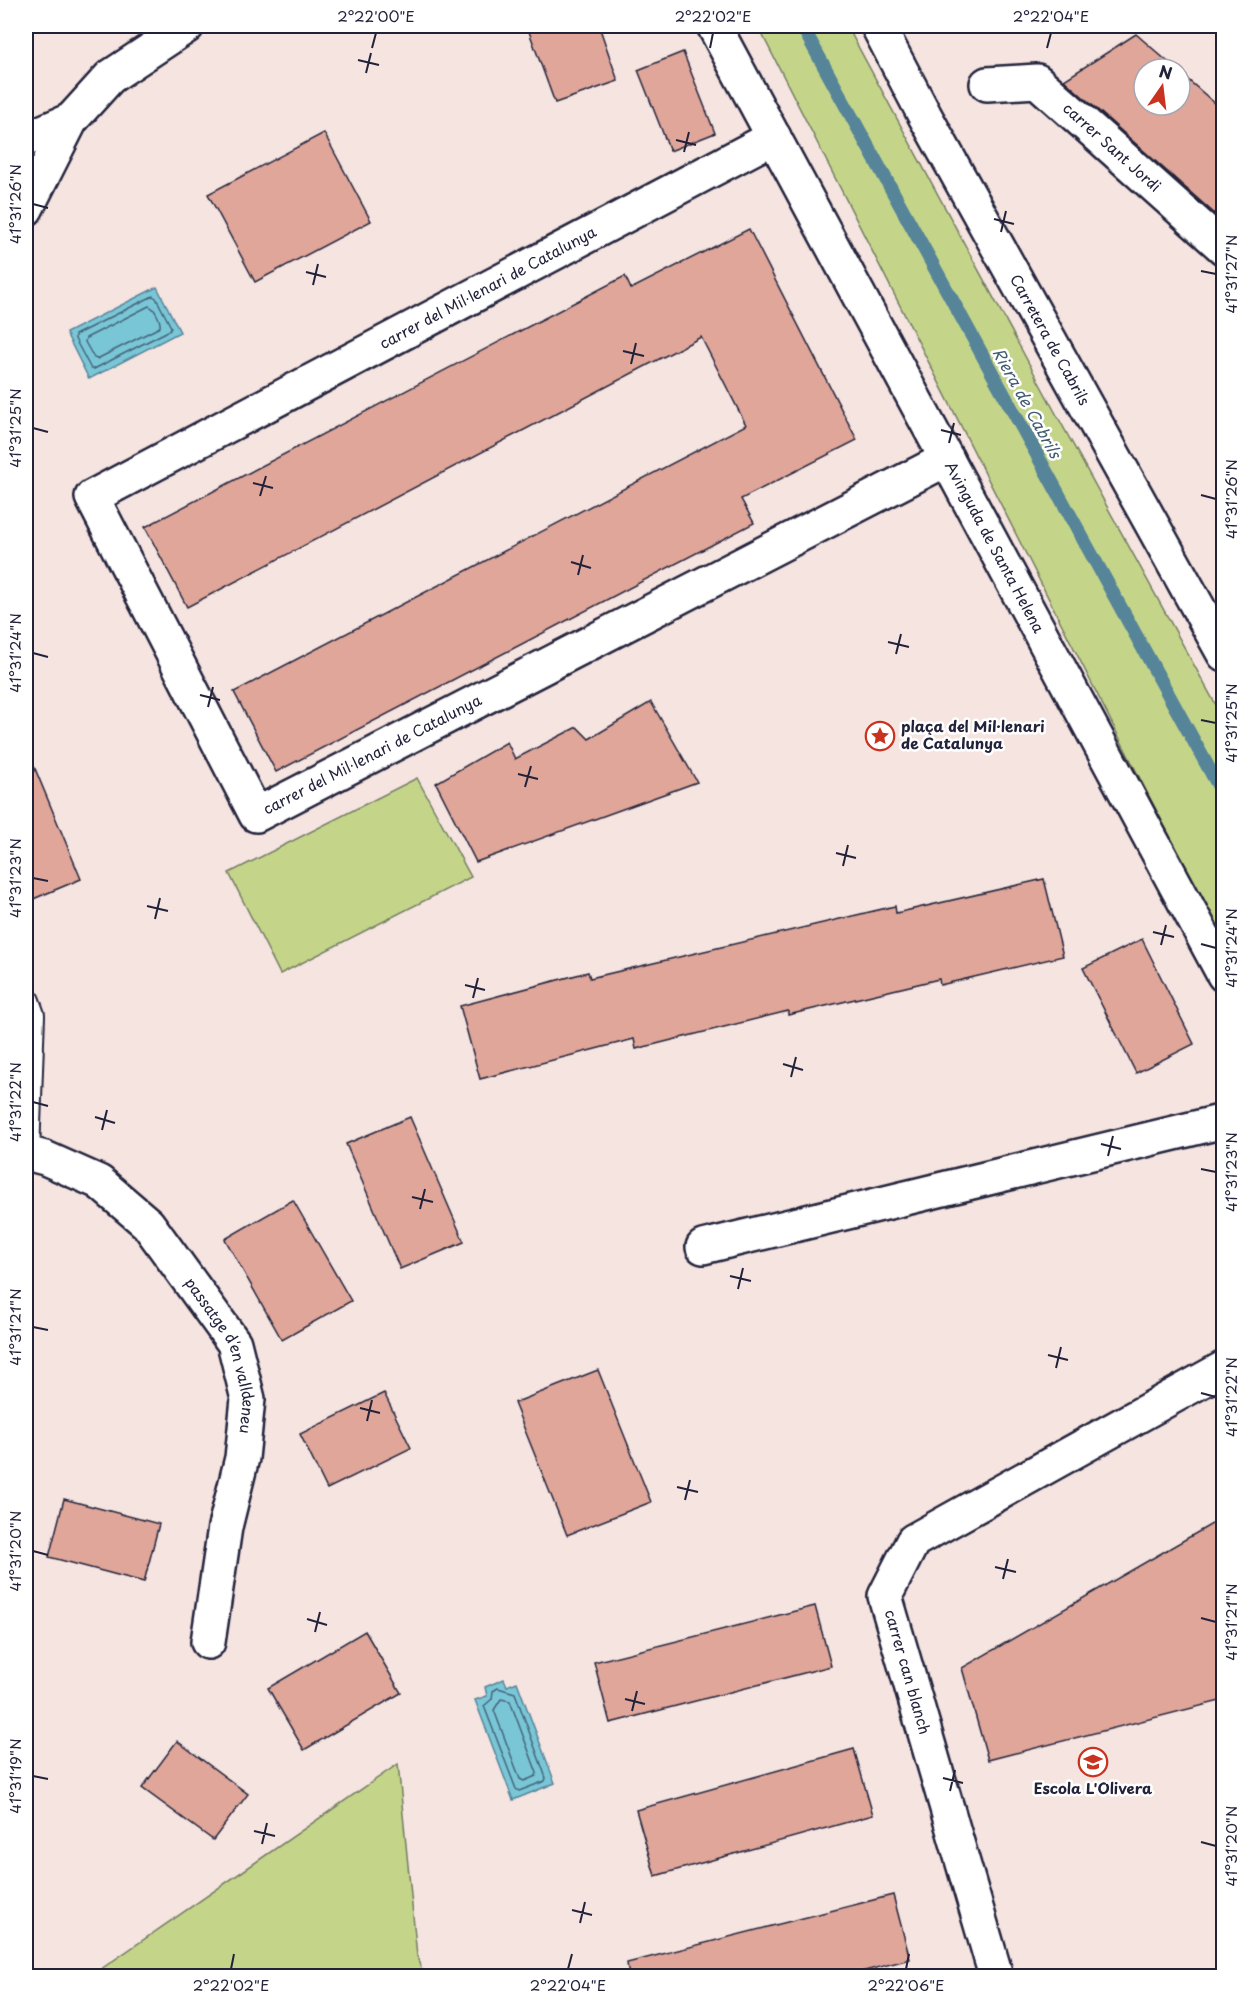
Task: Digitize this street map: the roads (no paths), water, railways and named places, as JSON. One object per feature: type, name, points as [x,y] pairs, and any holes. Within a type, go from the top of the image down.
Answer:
[{"type":"street","points":[[26,209],[71,120],[110,77],[187,26]]},
{"type":"street","name":"Avinguda de Santa Helena","points":[[714,26],[1224,975]]},
{"type":"street","name":"Carretera de Cabrils","points":[[878,26],[925,116],[1224,654]]},
{"type":"street","name":"carrer Sant Jordi","points":[[987,84],[1037,81],[1224,248]]},
{"type":"street","points":[[26,139],[71,120]]},
{"type":"street","name":"carrer del Mil·lenari de Catalunya","points":[[774,137],[92,497],[256,815],[947,459]]},
{"type":"street","points":[[703,1247],[1224,1121]]},
{"type":"street","name":"passatge d'en valldeneu","points":[[26,1153],[45,1158],[99,1182],[148,1224],[234,1343],[248,1399],[242,1458],[225,1527],[208,1642]]},
{"type":"street","name":"carrer can blanch","points":[[996,1977],[885,1596],[913,1541],[1224,1368]]},
{"type":"lane","points":[[26,1001],[31,1015],[26,1153]]},
{"type":"water","points":[[157,287],[180,332],[89,379],[66,333]]},
{"type":"water","points":[[504,1679],[507,1686],[517,1682],[555,1783],[513,1800],[475,1700],[487,1696],[485,1687]]},
{"type":"waterway","name":"Riera de Cabrils","points":[[802,26],[1224,796]]},
{"type":"place","name":"plaça del Mil·lenari de Catalunya","points":[[880,736]]},
{"type":"place","name":"Escola L'Olivera","points":[[1093,1762]]}]
